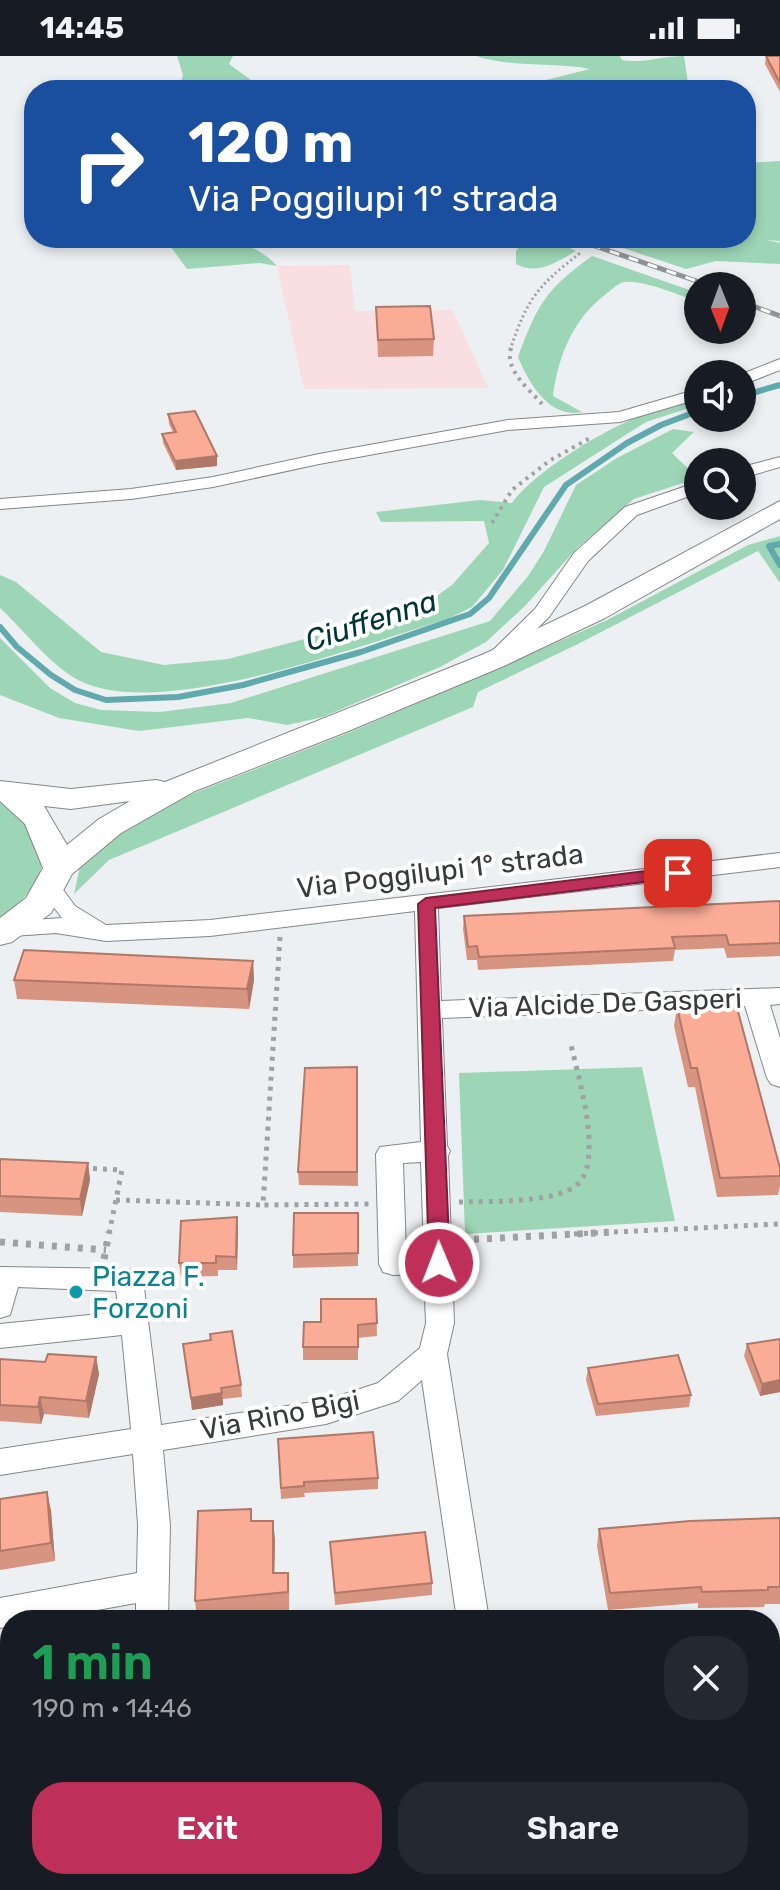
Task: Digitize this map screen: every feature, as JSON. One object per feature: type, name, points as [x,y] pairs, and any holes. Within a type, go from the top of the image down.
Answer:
[{"type":"main road","points":[[6,931],[39,905],[54,878],[110,826],[184,784],[336,726],[494,660],[595,612],[780,509]]},
{"type":"main road","points":[[708,550],[780,531]]},
{"type":"main road","points":[[3,791],[71,799],[184,784]]},
{"type":"main road","points":[[3,791],[39,821],[53,846],[54,878]]},
{"type":"street","points":[[756,374],[780,364]]},
{"type":"street","points":[[0,504],[131,494],[213,482],[319,459],[508,425],[620,417],[684,398]]},
{"type":"street","points":[[756,469],[780,462]]},
{"type":"street","points":[[494,660],[542,613],[581,557],[631,511],[684,492]]},
{"type":"street","name":"Via Poggilupi 1° strada","points":[[6,931],[56,925],[106,933],[281,920],[780,860]]},
{"type":"street","points":[[54,878],[67,911],[106,933]]},
{"type":"street","points":[[426,904],[439,1252],[440,1323],[433,1354],[471,1610]]},
{"type":"street","name":"Via Alcide De Gasperi","points":[[430,1010],[780,996]]},
{"type":"street","points":[[755,997],[780,1078]]},
{"type":"street","points":[[437,1151],[389,1154],[393,1264],[439,1252]]},
{"type":"street","points":[[0,1307],[7,1276],[129,1280],[154,1525],[152,1610]]},
{"type":"street","points":[[0,1336],[134,1322]]},
{"type":"street","name":"Via Rino Bigi","points":[[0,1462],[326,1412],[388,1392],[433,1354]]},
{"type":"street","points":[[16,1610],[153,1585]]},
{"type":"path","points":[[556,420],[514,372],[508,357],[524,308],[548,278],[580,253]]},
{"type":"path","points":[[492,523],[512,490],[549,461],[611,426],[620,417]]},
{"type":"path","points":[[263,1205],[281,920]]},
{"type":"path","points":[[438,1204],[550,1196],[578,1185],[587,1169],[589,1146],[571,1045]]},
{"type":"path","points":[[76,1168],[122,1170],[100,1279]]},
{"type":"path","points":[[116,1200],[263,1205],[391,1203]]},
{"type":"path","points":[[439,1252],[780,1224]]},
{"type":"path","points":[[0,1242],[106,1250]]},
{"type":"shaded area","points":[[350,265],[355,311],[453,310],[488,388],[304,389],[277,266]]},
{"type":"green space","points":[[177,56],[233,56],[229,64],[251,80],[182,80]]},
{"type":"green space","points":[[476,56],[620,56],[622,60],[637,61],[684,56],[688,80],[546,80],[590,69]]},
{"type":"green space","points":[[780,161],[780,241],[766,240],[780,243],[780,264],[716,261],[686,269],[623,248],[756,248],[756,162]]},
{"type":"green space","points":[[172,248],[253,248],[277,266],[260,263],[187,269]]},
{"type":"green space","points":[[518,248],[570,248],[576,251],[547,266],[532,269],[516,264]]},
{"type":"green space","points":[[592,256],[684,288],[684,297],[638,283],[621,283],[584,315],[563,353],[553,396],[582,412],[571,413],[551,405],[528,378],[518,357],[538,311],[563,279]]},
{"type":"green space","points":[[684,403],[684,410],[646,422],[544,487],[503,570],[472,607],[448,619],[318,660],[216,685],[124,692],[87,684],[64,671],[0,608],[0,575],[16,582],[101,652],[164,665],[228,659],[419,609],[452,585],[489,543],[484,521],[381,522],[376,512],[480,500],[512,503],[536,479],[570,454],[623,423]]},
{"type":"green space","points":[[673,429],[694,432],[672,453],[684,465],[684,483],[634,499],[577,548],[525,606],[486,642],[440,667],[323,717],[287,725],[248,718],[139,731],[59,718],[0,695],[0,638],[50,688],[75,703],[101,710],[160,712],[231,703],[490,621],[528,576],[544,551],[576,485],[617,458]]},
{"type":"green space","points":[[780,536],[780,583],[758,551],[478,692],[473,707],[109,860],[74,894],[81,862],[93,844],[156,808],[348,733],[502,667],[607,620],[748,545]]},
{"type":"green space","points":[[0,801],[10,805],[27,822],[42,855],[38,877],[31,889],[0,918]]},
{"type":"green space","points":[[642,1067],[675,1221],[465,1234],[459,1073]]},
{"type":"building","points":[[766,56],[780,56],[780,83]]},
{"type":"building","points":[[430,306],[434,339],[378,340],[376,307]]},
{"type":"building","points":[[195,411],[217,456],[175,461],[162,434],[176,432],[168,414]]},
{"type":"building","points":[[780,901],[780,943],[729,945],[726,935],[672,937],[675,948],[479,957],[477,946],[468,947],[464,916]]},
{"type":"building","points":[[24,950],[253,961],[247,989],[14,980]]},
{"type":"building","points":[[736,1004],[780,1176],[720,1178],[697,1068],[691,1068],[677,1007]]},
{"type":"building","points":[[357,1067],[357,1172],[298,1172],[305,1068]]},
{"type":"building","points":[[0,1159],[88,1163],[80,1199],[0,1196]]},
{"type":"building","points":[[294,1213],[358,1213],[358,1253],[293,1255]]},
{"type":"building","points":[[237,1217],[236,1257],[216,1256],[216,1263],[179,1263],[181,1221]]},
{"type":"building","points":[[321,1299],[376,1299],[377,1323],[358,1325],[358,1347],[303,1347],[304,1322],[321,1322]]},
{"type":"building","points":[[232,1331],[241,1385],[221,1388],[222,1393],[191,1398],[183,1344],[211,1340],[210,1334]]},
{"type":"building","points":[[780,1339],[780,1380],[762,1384],[747,1344]]},
{"type":"building","points":[[48,1354],[96,1357],[86,1401],[40,1397],[38,1407],[0,1405],[0,1359],[45,1362]]},
{"type":"building","points":[[678,1355],[691,1395],[598,1404],[588,1368]]},
{"type":"building","points":[[373,1432],[378,1478],[304,1482],[304,1486],[281,1488],[278,1439]]},
{"type":"building","points":[[47,1492],[51,1543],[0,1551],[0,1499]]},
{"type":"building","points":[[251,1509],[251,1521],[273,1521],[273,1573],[288,1573],[288,1592],[195,1601],[198,1511]]},
{"type":"building","points":[[780,1518],[780,1587],[702,1592],[701,1587],[610,1593],[599,1529],[690,1521]]},
{"type":"building","points":[[425,1532],[432,1583],[335,1593],[330,1542]]},
{"type":"waterway","name":"Ciuffenna","points":[[756,392],[780,385]]},
{"type":"waterway","name":"Ciuffenna","points":[[0,627],[17,647],[51,675],[75,690],[106,700],[178,697],[243,685],[361,652],[470,614],[489,598],[566,485],[627,443],[684,416]]},
{"type":"waterway","points":[[780,544],[769,546],[780,565]]},
{"type":"railway","points":[[601,248],[684,277]]},
{"type":"railway","points":[[756,307],[780,316]]},
{"type":"place","name":"Piazza F. Forzoni","points":[[76,1292]]},
{"type":"route","points":[[439,1263],[426,904],[678,873]]}]
